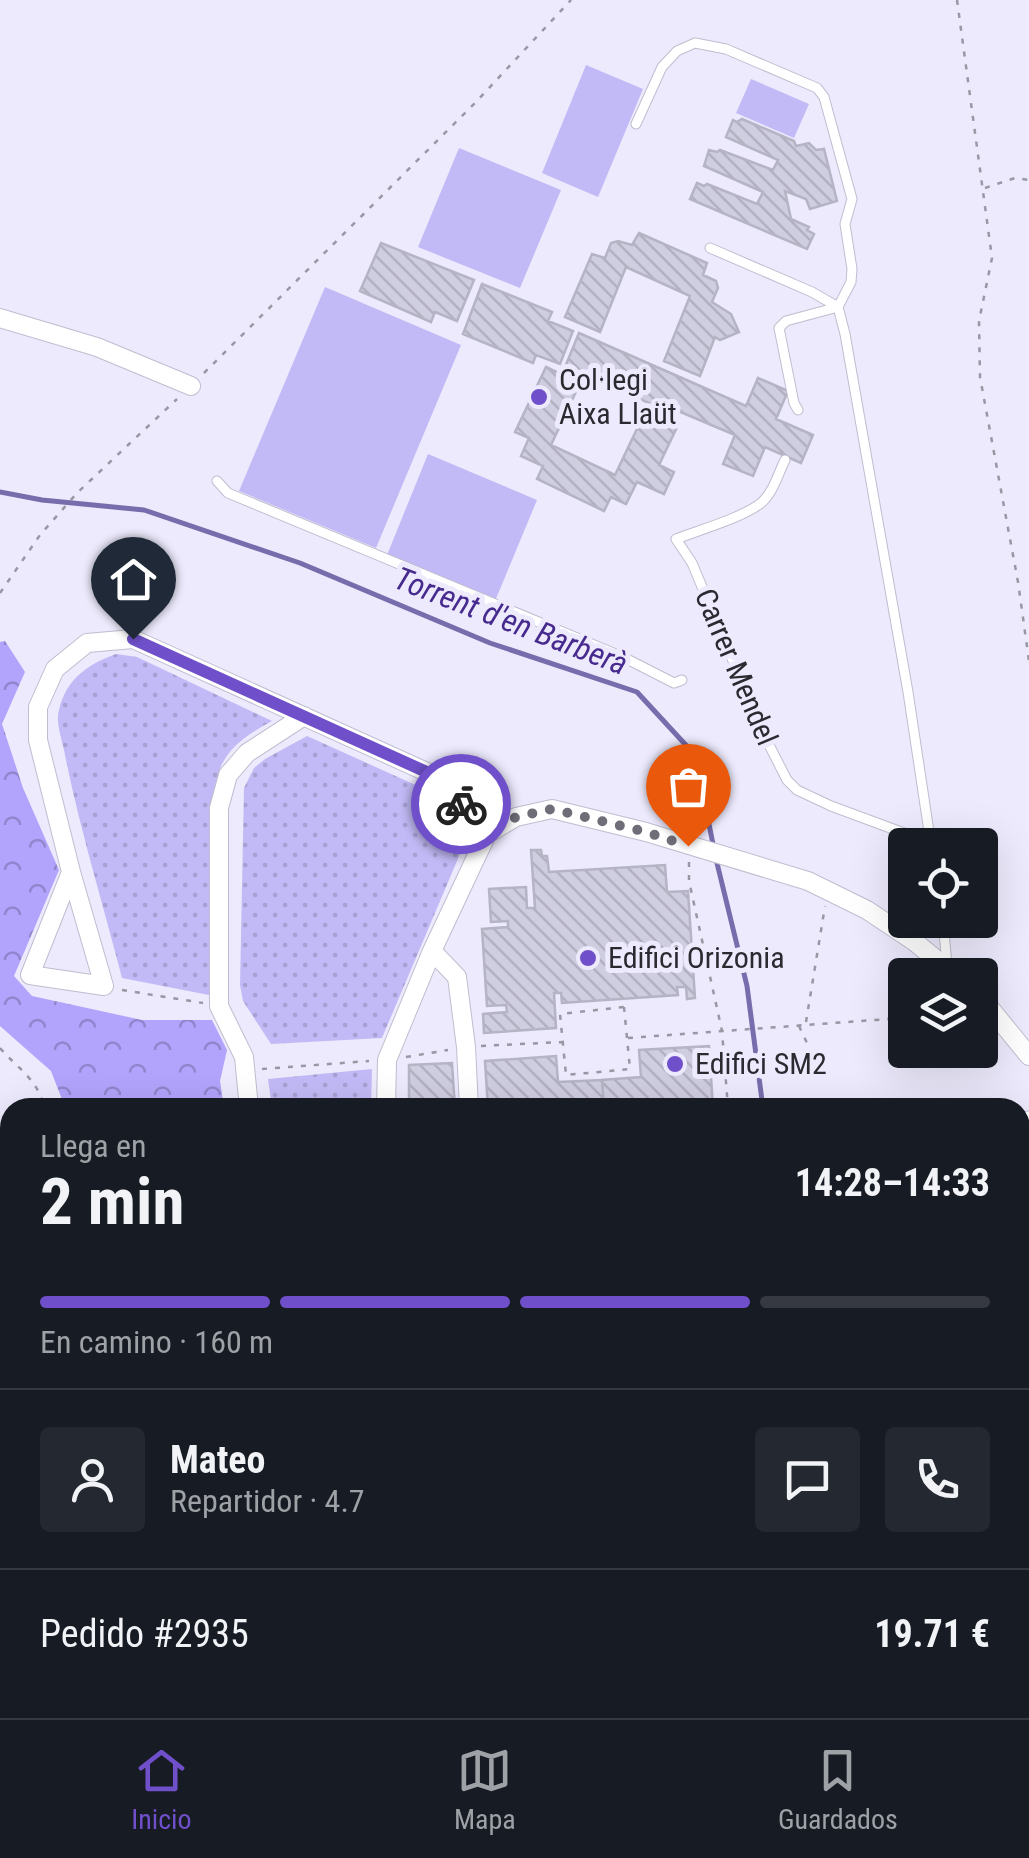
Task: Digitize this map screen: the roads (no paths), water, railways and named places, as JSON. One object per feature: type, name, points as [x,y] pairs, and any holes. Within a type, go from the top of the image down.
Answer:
[{"type":"street","points":[[0,318],[97,347],[191,386]]},
{"type":"street","points":[[72,872],[30,975],[104,986],[38,740],[38,707],[54,669],[87,643],[133,639],[431,774],[487,834]]},
{"type":"street","points":[[248,1098],[244,1057],[220,1006],[220,808],[228,775],[247,753],[304,716]]},
{"type":"street","points":[[386,1098],[387,1060],[432,951],[487,834],[516,817],[552,809],[768,869],[833,892],[867,910],[935,958]]},
{"type":"street","points":[[432,951],[457,977],[469,1098]]},
{"type":"street","points":[[998,1018],[1029,1056]]},
{"type":"lane","points":[[636,124],[662,67],[677,51],[695,43],[726,49],[817,88],[824,97],[852,199],[845,224],[851,282],[838,306],[929,828]]},
{"type":"lane","points":[[710,248],[838,306]]},
{"type":"lane","points":[[798,410],[780,328],[786,321],[838,306]]},
{"type":"lane","name":"Carrer Mendel","points":[[785,460],[763,502],[676,540],[692,564],[764,736],[787,780],[797,790],[889,828]]},
{"type":"lane","points":[[217,481],[228,492],[592,644],[674,683],[682,680]]},
{"type":"waterway","name":"Torrent d'en Barberà","points":[[0,492],[144,510],[300,563],[490,643],[637,692],[695,755],[714,849]]},
{"type":"waterway","name":"Torrent d'en Barberà","points":[[716,859],[747,986],[762,1098]]},
{"type":"place","name":"Col·legi Aixa Llaüt","points":[[539,397]]},
{"type":"place","name":"Edifici Orizonia","points":[[588,958]]},
{"type":"place","name":"Edifici SM2","points":[[675,1064]]}]
